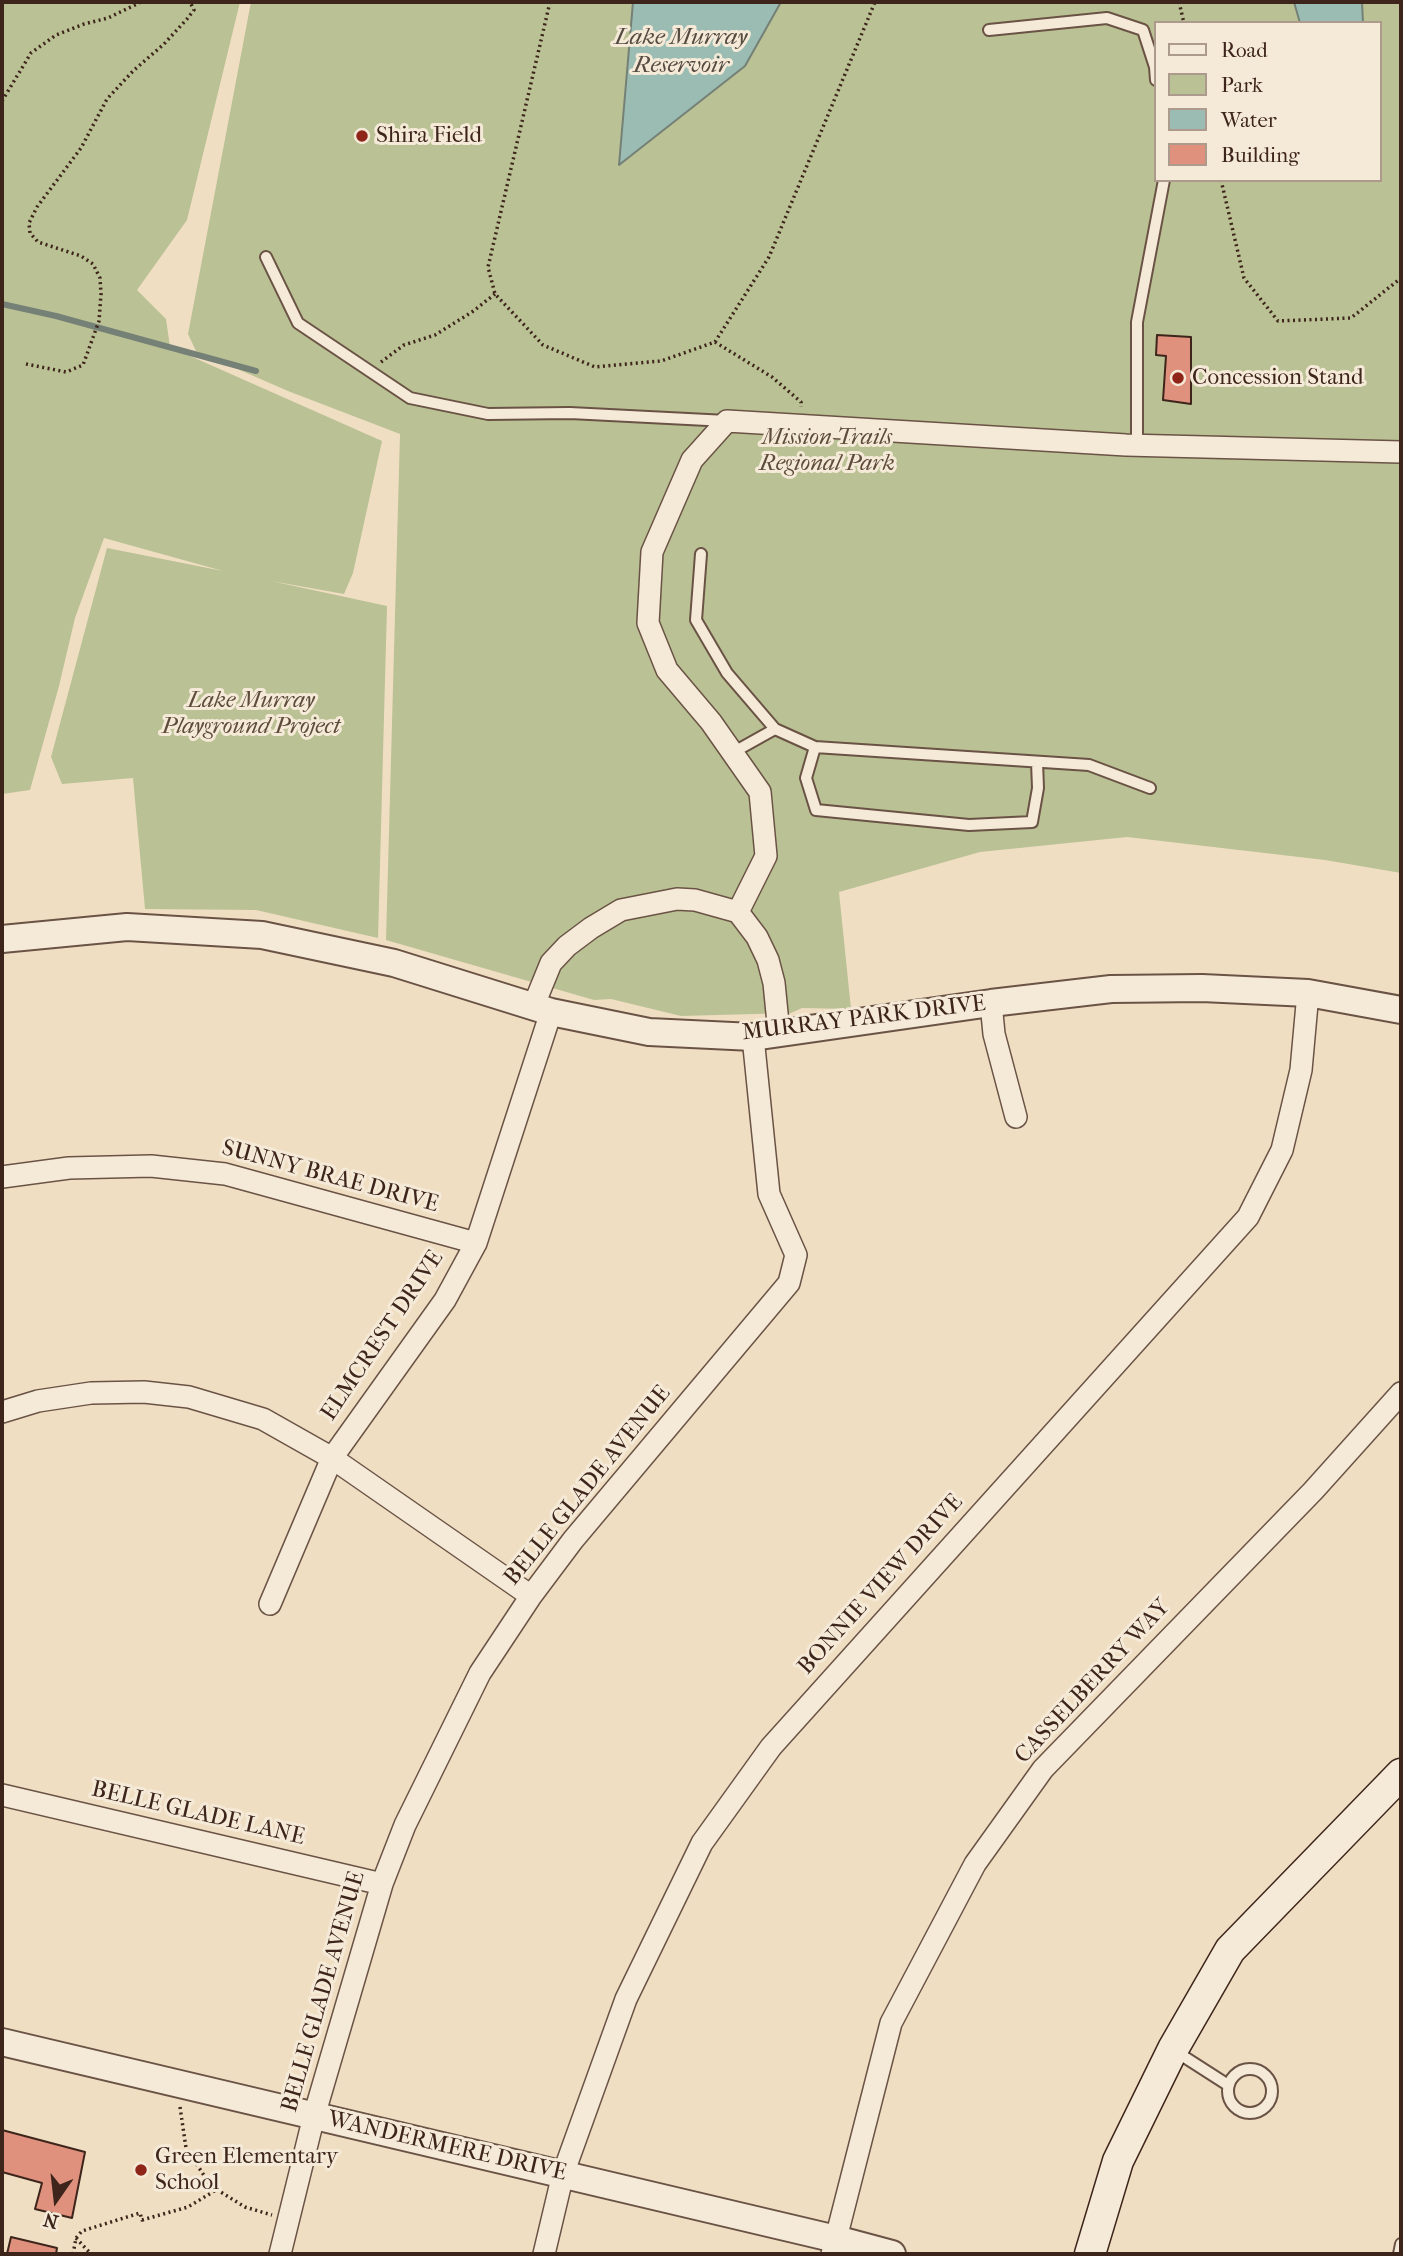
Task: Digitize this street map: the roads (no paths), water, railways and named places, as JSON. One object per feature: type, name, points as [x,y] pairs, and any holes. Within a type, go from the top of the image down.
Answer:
[{"type":"main road","points":[[1090,2254],[1118,2161],[1173,2049],[1230,1950],[1401,1774]]},
{"type":"street","points":[[779,1034],[774,984],[768,960],[757,937],[738,912],[766,856],[760,792],[711,722],[667,670],[648,623],[652,552],[692,460],[727,421],[1137,445],[1401,452]]},
{"type":"street","name":"ELMCREST DRIVE","points":[[270,1604],[332,1458],[445,1300],[476,1243],[542,1009],[551,963],[567,946],[591,928],[621,911],[677,899],[695,900],[738,912]]},
{"type":"street","name":"MURRAY PARK DRIVE","points":[[2,939],[127,927],[262,935],[394,963],[542,1009],[649,1032],[753,1037],[1111,989],[1202,988],[1308,993],[1401,1010]]},
{"type":"street","name":"BONNIE VIEW DRIVE","points":[[544,2254],[563,2174],[626,1999],[702,1843],[763,1758],[1248,1216],[1282,1150],[1301,1070],[1308,993]]},
{"type":"street","points":[[991,1003],[994,1034],[1016,1117]]},
{"type":"street","name":"BELLE GLADE AVENUE","points":[[280,2254],[314,2116],[382,1884],[405,1825],[480,1674],[531,1596],[573,1540],[789,1283],[796,1255],[769,1194],[753,1037]]},
{"type":"street","name":"SUNNY BRAE DRIVE","points":[[2,1177],[69,1168],[151,1166],[225,1174],[476,1243]]},
{"type":"street","points":[[2,1412],[38,1401],[91,1393],[144,1392],[189,1397],[263,1419],[332,1458],[531,1596]]},
{"type":"street","name":"CASSELBERRY WAY","points":[[834,2247],[891,2023],[975,1864],[1043,1769],[1313,1491],[1401,1393]]},
{"type":"street","name":"BELLE GLADE LANE","points":[[2,1795],[382,1884]]},
{"type":"street","name":"WANDERMERE DRIVE","points":[[2,2042],[563,2174],[834,2247],[892,2254]]},
{"type":"lane","points":[[989,30],[1107,18],[1143,30],[1154,64]]},
{"type":"lane","points":[[1137,445],[1137,322],[1164,182]]},
{"type":"lane","points":[[267,257],[298,323],[410,398],[488,414],[570,413],[727,421]]},
{"type":"lane","points":[[701,554],[696,620],[727,673],[775,729],[815,747],[1089,765],[1150,788]]},
{"type":"lane","points":[[732,753],[775,729]]},
{"type":"lane","points":[[815,747],[806,778],[816,810],[969,825],[1032,822],[1038,788],[1037,762]]},
{"type":"lane","points":[[1173,2049],[1228,2085],[1230,2101],[1242,2111],[1257,2112],[1268,2103],[1271,2096],[1269,2081],[1265,2075],[1252,2069],[1238,2072],[1228,2085]]},
{"type":"lane","points":[[1399,2254],[1401,2244]]},
{"type":"water","name":"Lake Murray Reservoir","points":[[633,2],[781,2],[745,66],[619,165]]},
{"type":"water","points":[[1294,2],[1362,2],[1363,21],[1299,21]]},
{"type":"waterway","points":[[2,304],[56,316],[256,371]]},
{"type":"place","name":"Shira Field","points":[[362,136]]},
{"type":"place","name":"Concession Stand","points":[[1178,378]]},
{"type":"place","name":"Green Elementary School","points":[[141,2170]]},
{"type":"park label","name":"Mission Trails Regional Park","points":[[827,451]]},
{"type":"park label","name":"Lake Murray Playground Project","points":[[251,714]]}]
